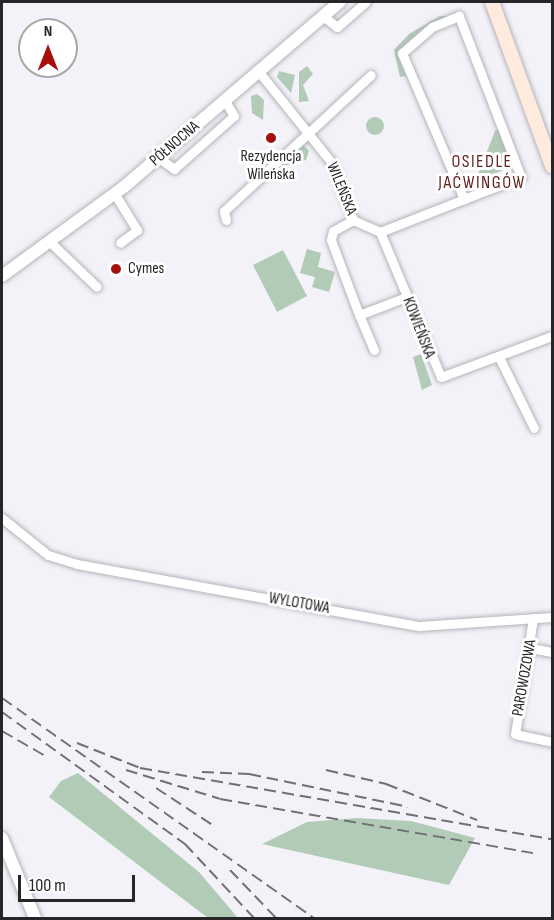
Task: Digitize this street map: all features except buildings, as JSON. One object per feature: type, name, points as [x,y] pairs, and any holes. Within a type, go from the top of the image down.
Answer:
[{"type":"main road","points":[[492,2],[552,166]]},
{"type":"street","points":[[323,16],[338,27],[366,2]]},
{"type":"street","name":"PÓŁNOCNA","points":[[2,276],[159,158],[323,16],[334,3]]},
{"type":"street","points":[[380,232],[521,177],[459,16],[432,27],[402,53],[464,199]]},
{"type":"street","name":"WILEŃSKA","points":[[259,72],[312,134],[332,163],[353,220],[380,232]]},
{"type":"street","points":[[226,220],[224,211],[312,134],[371,75]]},
{"type":"street","points":[[159,158],[174,169],[234,116],[225,101]]},
{"type":"street","points":[[114,193],[137,230],[120,243]]},
{"type":"street","points":[[353,220],[333,231],[331,240],[374,350]]},
{"type":"street","name":"KOWIEŃSKA","points":[[380,232],[441,377],[552,336]]},
{"type":"street","points":[[49,241],[97,287]]},
{"type":"street","points":[[360,315],[406,297]]},
{"type":"street","points":[[499,357],[534,428]]},
{"type":"street","name":"WYLOTOWA","points":[[2,518],[48,555],[419,626],[552,617]]},
{"type":"street","name":"PAROWOZOWA","points":[[533,618],[531,648],[515,735],[552,742]]},
{"type":"street","points":[[531,648],[552,652]]},
{"type":"street","points":[[2,838],[35,918]]},
{"type":"green space","points":[[440,16],[455,16],[398,56],[406,76],[400,77],[394,50],[409,34]]},
{"type":"green space","points":[[307,66],[313,74],[303,85],[309,101],[299,102],[299,72]]},
{"type":"green space","points":[[279,71],[295,75],[291,93],[277,77]]},
{"type":"green space","points":[[257,94],[264,100],[263,120],[252,113],[251,96]]},
{"type":"green space","points":[[375,117],[381,120],[384,126],[381,132],[375,135],[369,132],[366,126],[369,120]]},
{"type":"green space","points":[[499,129],[513,166],[475,182],[495,131]]},
{"type":"green space","points":[[303,144],[309,151],[306,160],[276,168]]},
{"type":"green space","points":[[307,249],[321,253],[318,267],[335,272],[329,292],[312,287],[315,277],[300,273]]},
{"type":"green space","points":[[283,250],[307,296],[277,312],[253,265]]},
{"type":"green space","points":[[421,354],[432,385],[422,390],[413,357]]},
{"type":"green space","points":[[78,773],[199,872],[238,918],[208,918],[49,797],[61,781]]},
{"type":"green space","points":[[357,818],[411,821],[475,838],[449,885],[262,844],[307,822]]},
{"type":"railway","points":[[2,698],[314,918]]},
{"type":"railway","points":[[2,712],[185,844],[254,918]]},
{"type":"railway","points":[[2,731],[47,757]]},
{"type":"railway","points":[[77,743],[140,768],[552,839]]},
{"type":"railway","points":[[126,770],[220,799],[533,853]]},
{"type":"railway","points":[[326,770],[386,784],[477,820]]},
{"type":"railway","points":[[202,772],[249,774],[408,807]]},
{"type":"railway","points":[[156,788],[211,824]]},
{"type":"railway","points":[[230,870],[276,918]]},
{"type":"place","name":"Rezydencja Wileńska","points":[[271,138]]},
{"type":"place","name":"Cymes","points":[[116,269]]},
{"type":"district","name":"OSIEDLE JAĆWINGÓW","points":[[482,174]]}]
